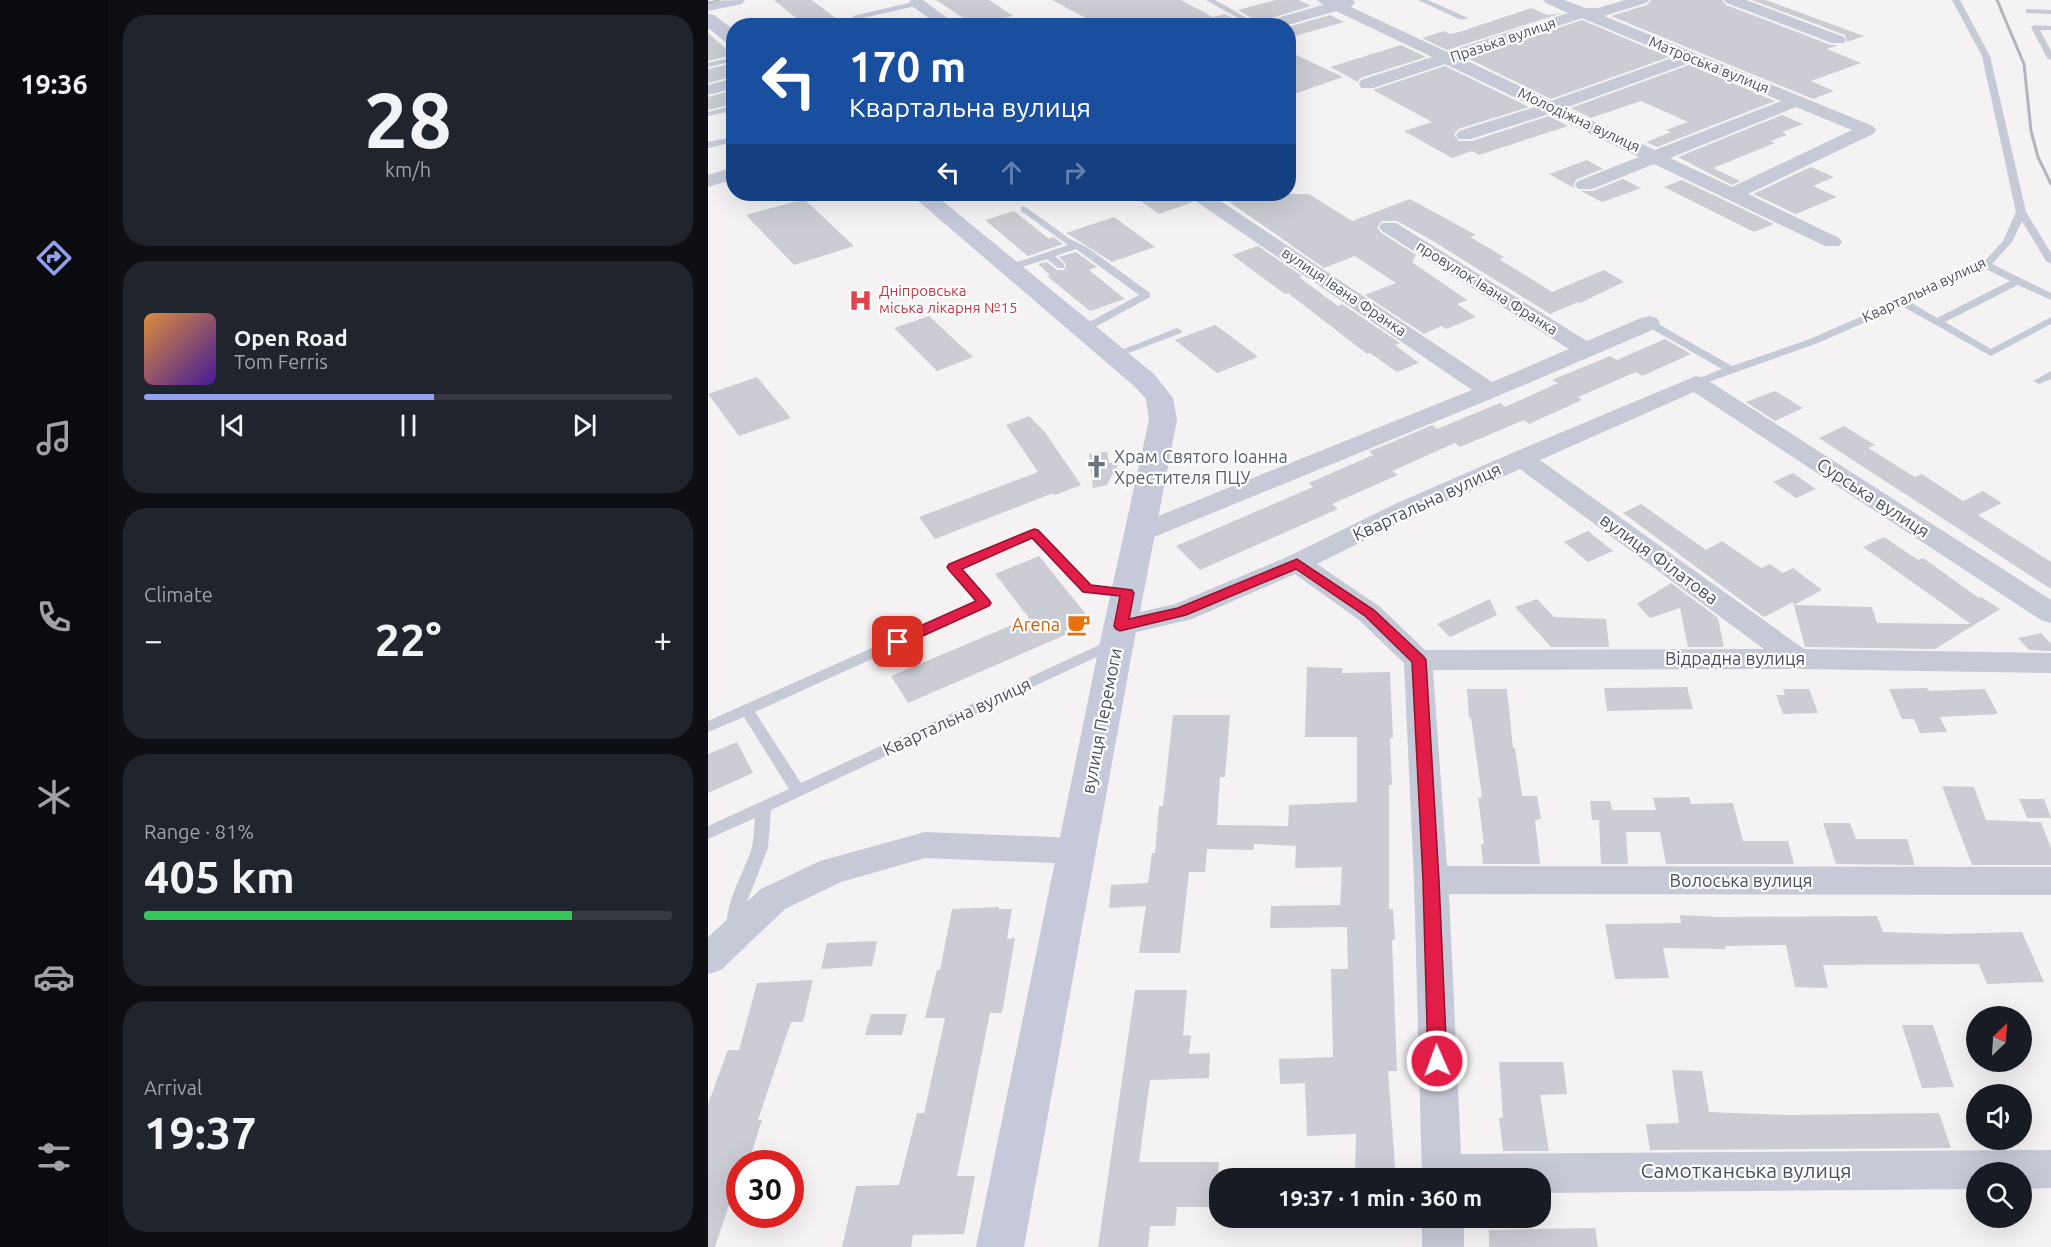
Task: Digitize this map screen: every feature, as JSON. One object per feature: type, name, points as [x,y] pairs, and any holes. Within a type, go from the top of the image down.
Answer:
[{"type":"street","points":[[708,6],[736,0]]},
{"type":"street","points":[[1288,18],[1331,3],[1355,0]]},
{"type":"street","name":"Матроська вулиця","points":[[1551,0],[1867,130],[1733,194]]},
{"type":"street","name":"Празька вулиця","points":[[1367,84],[1449,59],[1582,13],[1599,14],[1641,0]]},
{"type":"street","points":[[1732,0],[1838,40]]},
{"type":"street","points":[[917,3],[939,18]]},
{"type":"street","name":"Молодіжна вулиця","points":[[1331,3],[1832,242]]},
{"type":"street","points":[[708,19],[726,33]]},
{"type":"street","points":[[1465,135],[1552,107],[1690,57]]},
{"type":"street","points":[[708,90],[726,85]]},
{"type":"street","points":[[1585,185],[1658,158],[1795,101]]},
{"type":"street","points":[[708,180],[726,175]]},
{"type":"street","name":"вулиця Перемоги","points":[[929,201],[1144,381],[1159,398],[1163,420],[1000,1247]]},
{"type":"street","name":"вулиця Івана Франка","points":[[1208,201],[1490,391]]},
{"type":"street","name":"провулок Івана Франка","points":[[1389,227],[1586,350]]},
{"type":"street","points":[[1140,533],[1490,391],[1649,323]]},
{"type":"street","name":"Квартальна вулиця","points":[[1122,620],[1182,612],[1297,563],[1404,510],[1696,383]]},
{"type":"street","name":"Сурська вулиця","points":[[1696,383],[2051,613]]},
{"type":"street","name":"вулиця Філатова","points":[[1521,458],[1798,659]]},
{"type":"street","points":[[1297,563],[1370,613],[1419,660],[1431,880],[1442,1168]]},
{"type":"street","name":"Відрадна вулиця","points":[[1419,660],[1798,659],[2051,663]]},
{"type":"street","points":[[708,959],[773,899],[832,871],[925,845],[1077,851]]},
{"type":"street","name":"Волоська вулиця","points":[[1431,880],[2051,881]]},
{"type":"street","name":"Самотканська вулиця","points":[[1551,1175],[2051,1169]]},
{"type":"street","points":[[1443,1228],[1443,1247]]},
{"type":"lane","points":[[1210,0],[1243,18]]},
{"type":"lane","points":[[1422,0],[1464,18]]},
{"type":"lane","points":[[1956,0],[1986,56],[2020,212],[2051,261]]},
{"type":"lane","points":[[856,18],[917,3]]},
{"type":"lane","points":[[2029,11],[2051,12]]},
{"type":"lane","points":[[2051,28],[2035,27],[2051,58]]},
{"type":"lane","points":[[708,65],[726,61]]},
{"type":"lane","points":[[708,114],[726,110]]},
{"type":"lane","points":[[708,145],[726,141]]},
{"type":"lane","points":[[1024,208],[1076,246],[1085,249],[1146,296],[1084,329]]},
{"type":"lane","name":"Квартальна вулиця","points":[[1696,383],[1814,341],[1986,265],[2007,242],[2020,212]]},
{"type":"lane","points":[[1009,267],[1076,246]]},
{"type":"lane","points":[[1048,255],[1061,266]]},
{"type":"lane","points":[[1986,265],[2051,297]]},
{"type":"lane","points":[[1937,322],[2019,281]]},
{"type":"lane","points":[[1901,302],[1991,353],[2051,320]]},
{"type":"lane","points":[[1649,323],[1731,370]]},
{"type":"lane","points":[[1114,354],[1177,331]]},
{"type":"lane","points":[[2039,381],[2051,375]]},
{"type":"lane","name":"Квартальна вулиця","points":[[708,727],[984,603],[954,567],[1034,533],[1087,589],[1122,620],[798,791],[708,833]]},
{"type":"lane","points":[[747,710],[798,791]]},
{"type":"lane","points":[[734,935],[740,898],[760,848],[764,807]]},
{"type":"building","points":[[774,0],[812,0],[835,18],[796,18]]},
{"type":"building","points":[[936,0],[989,0],[1013,16],[1004,18],[963,18]]},
{"type":"building","points":[[1052,0],[1181,0],[1213,17],[1225,14],[1232,18],[1085,18]]},
{"type":"building","points":[[1276,0],[1299,0],[1311,6],[1271,18],[1251,18],[1238,10]]},
{"type":"building","points":[[1651,0],[1722,0],[1726,5],[1831,45],[1839,45],[1827,49],[1861,63],[1811,81],[1834,91],[1813,99],[1611,16],[1647,5]]},
{"type":"building","points":[[1752,0],[1766,0],[1864,36],[1847,42],[1845,35]]},
{"type":"building","points":[[1531,8],[1548,15],[1562,13],[1447,50],[1422,38],[1444,31],[1450,34],[1459,32]]},
{"type":"building","points":[[1330,15],[1344,22],[1296,36],[1296,25]]},
{"type":"building","points":[[1582,20],[1669,57],[1551,99],[1467,58]]},
{"type":"building","points":[[708,33],[726,49],[726,57],[708,61]]},
{"type":"building","points":[[1401,45],[1426,57],[1360,78],[1358,82],[1330,67]]},
{"type":"building","points":[[1296,55],[1343,77],[1296,93]]},
{"type":"building","points":[[726,65],[726,78],[708,83],[708,69]]},
{"type":"building","points":[[1689,65],[1775,101],[1657,147],[1646,142],[1671,132],[1666,130],[1688,122],[1641,101],[1591,118],[1571,108]]},
{"type":"building","points":[[1445,66],[1529,107],[1458,129],[1454,135],[1459,141],[1472,141],[1549,116],[1568,126],[1479,155],[1472,151],[1452,158],[1404,131],[1432,122],[1373,90]]},
{"type":"building","points":[[726,92],[726,106],[708,110],[708,97]]},
{"type":"building","points":[[1782,115],[1803,124],[1782,132],[1787,135],[1770,141],[1775,143],[1713,168],[1740,181],[1732,185],[1678,157]]},
{"type":"building","points":[[1587,160],[1603,169],[1577,179],[1573,185],[1574,188],[1549,174]]},
{"type":"building","points":[[1811,167],[1834,177],[1813,186],[1837,197],[1796,214],[1753,194]]},
{"type":"building","points":[[1623,179],[1641,188],[1602,202],[1581,191],[1593,191]]},
{"type":"building","points":[[1682,180],[1774,224],[1754,232],[1664,187]]},
{"type":"building","points":[[1296,194],[1309,194],[1352,221],[1410,199],[1476,235],[1470,237],[1504,257],[1499,259],[1552,292],[1604,270],[1624,282],[1580,303],[1550,314],[1428,238],[1397,221],[1382,221],[1377,227],[1380,232],[1416,255],[1412,262],[1467,300],[1457,304],[1476,317],[1446,329],[1441,326],[1424,334],[1365,295],[1396,283],[1355,256],[1324,268],[1228,201],[1296,201]]},
{"type":"building","points":[[797,201],[806,201],[854,246],[794,265],[746,215]]},
{"type":"building","points":[[1141,201],[1193,202],[1159,214]]},
{"type":"building","points":[[1014,211],[1049,239],[1053,237],[1063,244],[1028,256],[985,220]]},
{"type":"building","points":[[1114,217],[1155,247],[1112,262],[1066,233]]},
{"type":"building","points":[[1258,246],[1302,276],[1299,277],[1338,306],[1342,304],[1400,343],[1395,345],[1419,363],[1397,372],[1370,353],[1367,354],[1288,293],[1285,294],[1232,255]]},
{"type":"building","points":[[1076,252],[1097,267],[1089,270],[1125,299],[1090,311],[1047,276],[1050,275],[1038,264],[1047,262],[1057,270],[1064,270],[1066,264],[1059,257]]},
{"type":"building","points":[[929,316],[973,357],[937,371],[894,328]]},
{"type":"building","points":[[1215,325],[1258,357],[1217,373],[1175,340]]},
{"type":"building","points":[[1665,339],[1691,354],[1642,376],[1636,372],[1578,397],[1582,400],[1529,424],[1524,420],[1460,447],[1455,443],[1392,471],[1398,475],[1332,504],[1338,509],[1200,570],[1176,546],[1313,487],[1309,483],[1373,455],[1369,451],[1432,425],[1437,429],[1500,403],[1505,407],[1558,383],[1552,380],[1610,356],[1617,360]]},
{"type":"building","points":[[757,377],[791,418],[739,436],[708,394]]},
{"type":"building","points":[[1775,391],[1803,408],[1775,421],[1746,402]]},
{"type":"building","points":[[1029,416],[1045,432],[1081,485],[1055,495],[1053,493],[935,539],[919,517],[1038,472],[1006,425]]},
{"type":"building","points":[[1844,426],[1875,445],[1868,448],[1915,477],[1922,474],[1963,501],[1983,491],[2002,503],[1978,515],[2051,562],[2051,589],[1819,438]]},
{"type":"building","name":"Храм Святого Іоанна Хрестителя ПЦУ","points":[[1107,452],[1109,463],[1120,461],[1107,485],[1093,488],[1089,454]]},
{"type":"building","points":[[1793,473],[1816,489],[1796,498],[1773,482]]},
{"type":"building","points":[[1641,504],[1706,550],[1722,541],[1761,568],[1770,564],[1783,573],[1793,568],[1822,590],[1794,605],[1872,607],[1877,623],[1971,624],[1863,547],[1884,537],[1918,560],[1923,558],[1979,598],[1981,597],[2000,609],[1935,649],[1805,647],[1793,602],[1764,617],[1623,513]]},
{"type":"building","points":[[1588,531],[1613,551],[1588,562],[1564,542]]},
{"type":"building","points":[[1039,556],[1093,623],[908,703],[891,676],[1029,618],[995,574]]},
{"type":"building","points":[[1671,583],[1718,618],[1724,647],[1688,647],[1680,608],[1650,618],[1637,604]]},
{"type":"building","points":[[1490,599],[1497,615],[1450,637],[1437,624]]},
{"type":"building","points":[[1537,599],[1554,617],[1606,619],[1609,647],[1551,647],[1515,607]]},
{"type":"building","points":[[2041,633],[2051,644],[2051,651],[2029,650],[2018,638]]},
{"type":"building","points":[[1307,667],[1343,668],[1342,673],[1390,672],[1393,738],[1390,738],[1392,785],[1389,785],[1389,909],[1393,909],[1395,940],[1392,940],[1397,1071],[1388,1071],[1395,1168],[1355,1168],[1356,1134],[1307,1136],[1305,1083],[1280,1084],[1279,1059],[1333,1057],[1331,969],[1348,969],[1347,927],[1270,928],[1271,906],[1340,905],[1342,867],[1295,868],[1296,846],[1254,844],[1254,850],[1207,849],[1205,872],[1189,872],[1180,953],[1139,953],[1146,906],[1109,908],[1111,885],[1148,883],[1152,853],[1155,853],[1159,806],[1163,806],[1173,715],[1230,715],[1225,777],[1220,777],[1217,825],[1288,826],[1289,805],[1357,802],[1357,737],[1305,737]]},
{"type":"building","points":[[1687,687],[1693,709],[1607,711],[1604,688]]},
{"type":"building","points":[[1927,688],[1929,691],[1985,689],[1998,714],[1940,717],[1947,732],[1920,733],[1914,719],[1902,719],[1889,689]]},
{"type":"building","points":[[1467,689],[1507,689],[1513,748],[1515,748],[1522,796],[1537,796],[1541,819],[1535,820],[1540,864],[1483,864],[1481,844],[1484,844],[1478,798],[1482,797],[1471,718],[1469,718]]},
{"type":"building","points":[[1783,689],[1809,689],[1818,713],[1783,714],[1776,695],[1785,695]]},
{"type":"building","points":[[737,742],[753,773],[708,793],[708,754]]},
{"type":"building","points":[[1942,786],[1974,787],[1986,820],[2041,822],[2051,848],[2051,865],[1972,865]]},
{"type":"building","points":[[1689,797],[1691,804],[1733,803],[1743,841],[1788,841],[1794,864],[1666,864],[1660,832],[1626,832],[1628,864],[1601,864],[1599,820],[1592,820],[1590,801],[1610,801],[1612,810],[1656,810],[1653,798]]},
{"type":"building","points":[[2019,799],[2044,799],[2051,818],[2027,818]]},
{"type":"building","points":[[1823,823],[1850,823],[1856,839],[1907,839],[1915,865],[1836,864]]},
{"type":"building","points":[[999,907],[998,909],[1012,909],[1007,939],[1015,938],[1002,1013],[990,1013],[957,1176],[975,1176],[964,1234],[913,1235],[911,1247],[842,1247],[856,1186],[899,1185],[917,1113],[924,1113],[945,1018],[925,1018],[937,970],[940,970],[952,909]]},
{"type":"building","points":[[1680,915],[1719,917],[1877,916],[1883,932],[1947,934],[2022,932],[2044,982],[1987,984],[1979,964],[1823,965],[1828,988],[1795,987],[1786,945],[1725,946],[1726,949],[1663,948],[1669,978],[1615,979],[1605,924],[1681,923]]},
{"type":"building","points":[[877,941],[872,966],[821,969],[827,943]]},
{"type":"building","points":[[813,980],[803,1022],[791,1022],[758,1120],[762,1120],[752,1150],[726,1150],[726,1214],[715,1247],[708,1247],[708,1104],[728,1050],[739,1050],[757,983]]},
{"type":"building","points":[[1135,990],[1187,990],[1183,1036],[1191,1035],[1189,1054],[1210,1053],[1209,1078],[1150,1080],[1139,1162],[1219,1162],[1218,1168],[1209,1168],[1209,1207],[1177,1207],[1175,1226],[1150,1226],[1148,1247],[1098,1247]]},
{"type":"building","points":[[871,1014],[907,1014],[902,1035],[865,1035]]},
{"type":"building","points":[[1902,1025],[1933,1025],[1954,1087],[1922,1088]]},
{"type":"building","points":[[1499,1062],[1563,1062],[1567,1094],[1540,1095],[1549,1151],[1503,1151],[1499,1118],[1503,1118]]},
{"type":"building","points":[[1672,1070],[1702,1071],[1709,1112],[1788,1115],[1939,1113],[1951,1148],[1650,1150],[1646,1124],[1679,1123]]},
{"type":"building","points":[[1595,1228],[1598,1247],[1489,1247],[1489,1230]]},
{"type":"tram line","points":[[708,3],[719,0]]},
{"type":"railway","points":[[1997,0],[2024,64],[2031,131],[2038,157],[2051,184]]},
{"type":"place","name":"Дніпровська міська лікарня №15","points":[[861,300]]},
{"type":"place","name":"Храм Святого Іоанна Хрестителя ПЦУ","points":[[1096,467]]},
{"type":"place","name":"Arena","points":[[1078,625]]},
{"type":"route","points":[[898,642],[984,603],[954,567],[1034,533],[1087,589],[1127,593],[1120,626],[1182,612],[1297,563],[1370,613],[1419,660],[1431,880],[1437,1061]]}]
